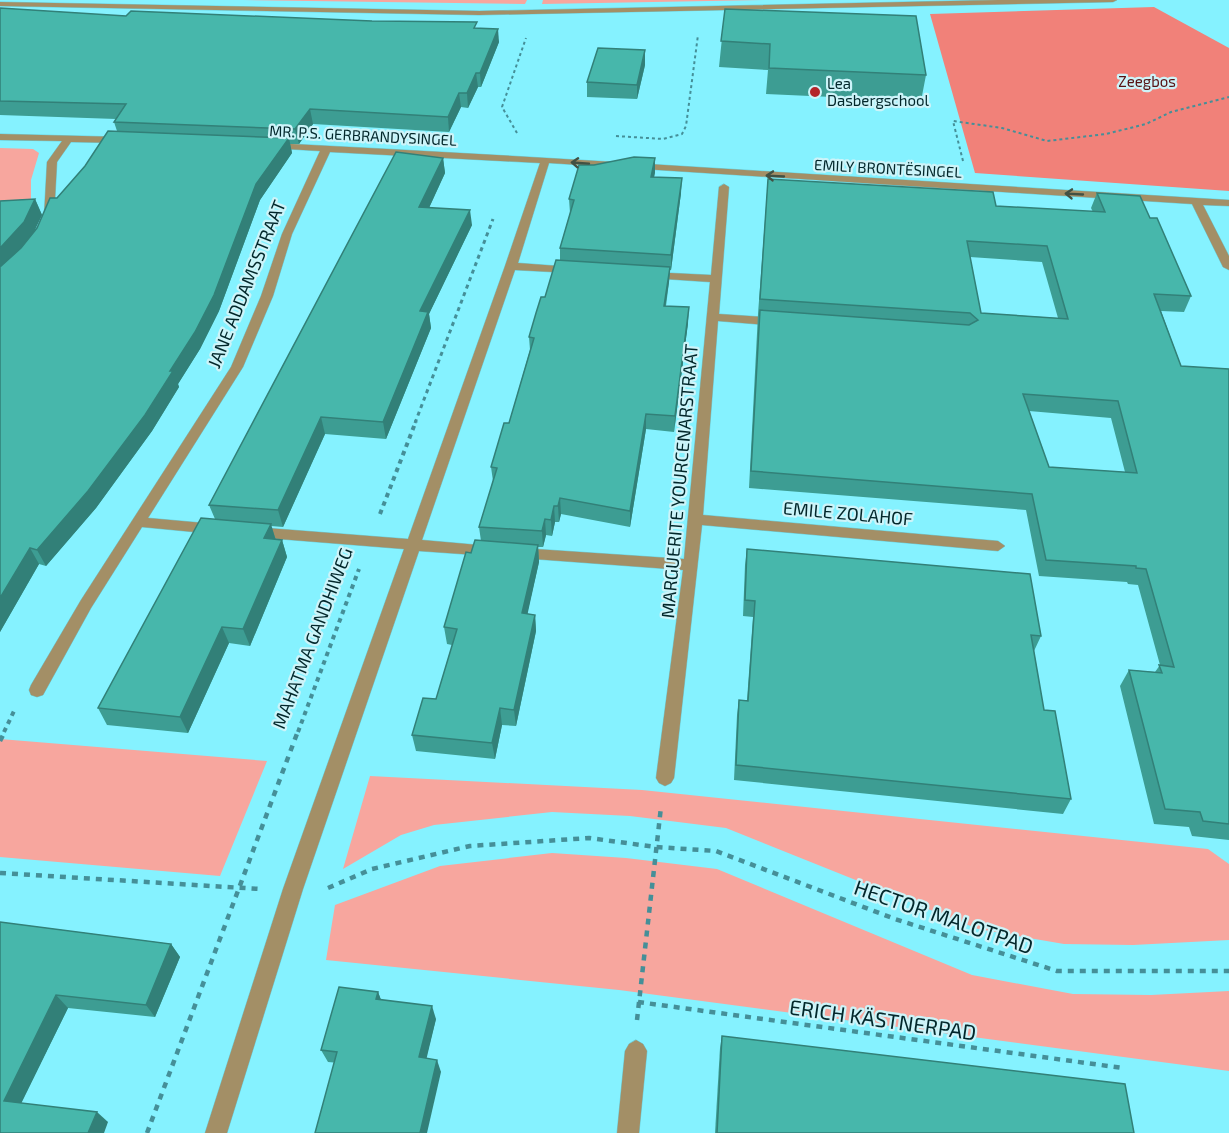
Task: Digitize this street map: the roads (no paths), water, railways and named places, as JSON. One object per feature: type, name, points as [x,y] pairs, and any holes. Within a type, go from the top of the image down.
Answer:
[{"type":"street","points":[[0,4],[302,11],[534,13],[780,4],[1113,0]]},
{"type":"street","points":[[0,137],[138,140]]},
{"type":"street","points":[[45,225],[49,218],[52,162],[68,139]]},
{"type":"street","name":"MR. P.S. GERBRANDYSINGEL","points":[[267,146],[545,161]]},
{"type":"street","name":"JANE ADDAMSSTRAAT","points":[[37,690],[86,604],[237,367],[267,296],[287,234],[326,149]]},
{"type":"street","points":[[216,1133],[292,889],[511,266],[545,161]]},
{"type":"street","name":"EMILY BRONTËSINGEL","points":[[545,161],[1229,203]]},
{"type":"street","name":"MARGUERITE YOURCENARSTRAAT","points":[[665,778],[691,565],[724,187]]},
{"type":"street","points":[[1196,201],[1229,267]]},
{"type":"street","points":[[511,266],[579,271]]},
{"type":"street","points":[[636,274],[716,279]]},
{"type":"street","points":[[713,317],[793,323]]},
{"type":"street","name":"EMILE ZOLAHOF","points":[[695,519],[998,546]]},
{"type":"street","points":[[138,522],[413,546],[691,565]]},
{"type":"street","points":[[627,1133],[636,1051]]},
{"type":"place","name":"Lea Dasbergschool","points":[[815,92]]},
{"type":"park label","name":"Zeegbos","points":[[1147,81]]}]
